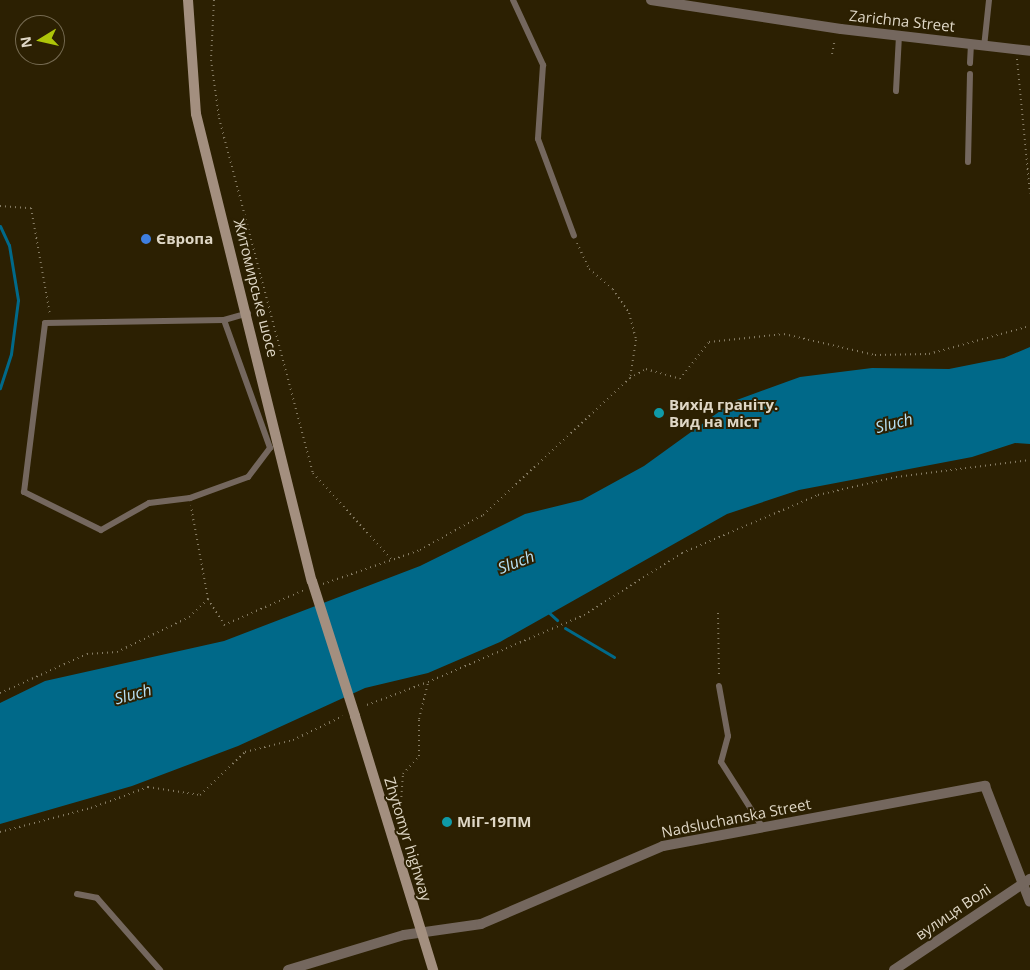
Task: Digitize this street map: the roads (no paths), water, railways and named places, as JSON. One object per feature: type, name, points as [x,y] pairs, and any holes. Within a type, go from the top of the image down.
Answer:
[{"type":"main road","name":"Житомирське шосе","points":[[188,0],[196,114],[248,313],[312,586],[352,714]]},
{"type":"main road","name":"Zhytomyr highway","points":[[352,714],[432,970]]},
{"type":"street","name":"Zarichna Street","points":[[651,0],[898,36],[1017,51],[1030,50]]},
{"type":"street","name":"Nadsluchanska Street","points":[[288,970],[422,933],[481,924],[662,846],[985,786],[1025,882]]},
{"type":"street","points":[[1025,882],[1030,902]]},
{"type":"street","name":"вулиця Волі","points":[[894,970],[1025,882]]},
{"type":"lane","points":[[513,0],[543,65],[538,139],[574,236]]},
{"type":"lane","points":[[984,47],[989,0]]},
{"type":"lane","points":[[896,91],[898,36]]},
{"type":"lane","points":[[970,63],[971,44]]},
{"type":"lane","points":[[968,162],[970,74]]},
{"type":"lane","points":[[224,320],[270,448],[248,477],[190,498],[149,503],[101,530],[24,492],[45,323],[224,320],[248,313]]},
{"type":"lane","points":[[719,686],[728,736],[721,762],[763,828]]},
{"type":"lane","points":[[77,894],[97,898],[160,970]]},
{"type":"water","name":"Sluch","points":[[1030,347],[1030,444],[1015,443],[972,457],[799,490],[727,514],[500,642],[428,673],[365,688],[238,746],[132,786],[0,824],[0,703],[45,681],[224,641],[420,566],[525,514],[582,500],[644,466],[734,401],[800,377],[872,368],[949,369],[1004,358]]},
{"type":"waterway","points":[[0,226],[9,245],[18,300],[11,354],[0,388]]},
{"type":"waterway","points":[[546,610],[557,620]]},
{"type":"waterway","points":[[565,628],[614,657]]},
{"type":"place","name":"Європа","points":[[146,239]]},
{"type":"place","name":"Вихід граніту. Вид на міст","points":[[659,413]]},
{"type":"place","name":"МіГ-19ПМ","points":[[447,822]]}]
